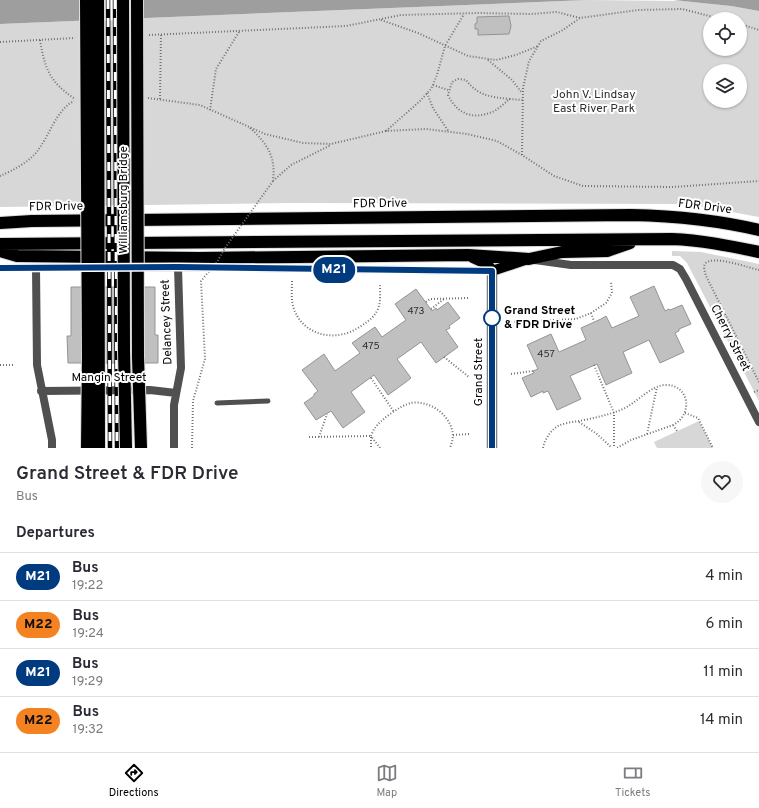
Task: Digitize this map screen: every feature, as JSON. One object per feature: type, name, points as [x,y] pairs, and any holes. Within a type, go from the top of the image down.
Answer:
[{"type":"highway","points":[[86,0],[88,347],[87,448]]},
{"type":"highway","points":[[98,0],[99,448]]},
{"type":"highway","name":"Williamsburg Bridge","points":[[123,0],[124,350],[126,448]]},
{"type":"highway","name":"Williamsburg Bridge","points":[[137,0],[138,357],[141,448]]},
{"type":"highway","name":"FDR Drive","points":[[0,223],[32,221],[631,215],[697,219],[759,230]]},
{"type":"highway","points":[[0,219],[32,221]]},
{"type":"highway","points":[[0,244],[641,239],[695,240],[759,252]]},
{"type":"highway","points":[[0,251],[17,256],[199,258],[468,256],[529,259],[562,252],[608,251],[641,239]]},
{"type":"highway","points":[[468,256],[484,262],[492,271]]},
{"type":"main road","points":[[492,271],[529,259]]},
{"type":"main road","name":"Grand Street","points":[[492,271],[492,448]]},
{"type":"street","name":"Cherry Street","points":[[529,259],[571,265],[670,265],[677,267],[686,279],[759,422]]},
{"type":"street","points":[[0,268],[178,267],[492,271]]},
{"type":"street","name":"Delancey Street","points":[[174,448],[174,405],[181,368],[178,267]]},
{"type":"street","points":[[36,268],[37,365],[52,440],[52,448]]},
{"type":"street","name":"Mangin Street","points":[[41,391],[150,390],[176,393]]},
{"type":"lane","points":[[217,403],[268,401]]},
{"type":"path","points":[[146,35],[346,26],[401,15],[531,14],[557,12],[580,18],[638,10],[682,9],[703,14]]},
{"type":"path","points":[[386,132],[427,93],[437,75],[445,46],[464,14]]},
{"type":"path","points":[[522,155],[523,94],[528,61],[541,41],[563,30],[580,18]]},
{"type":"path","points":[[379,20],[418,33],[468,56],[496,60],[516,55],[538,46]]},
{"type":"path","points":[[747,26],[759,30]]},
{"type":"path","points":[[210,110],[216,69],[240,31]]},
{"type":"path","points":[[160,99],[161,35]]},
{"type":"path","points":[[0,42],[78,38]]},
{"type":"path","points":[[0,176],[16,169],[38,152],[57,118],[69,103],[76,99],[61,89],[47,70],[40,40]]},
{"type":"path","points":[[487,59],[506,74],[523,94]]},
{"type":"path","points":[[510,99],[494,112],[468,116],[452,103],[448,95],[448,90],[452,82],[458,79],[466,80],[473,89],[484,94],[523,100]]},
{"type":"path","points":[[432,85],[448,90]]},
{"type":"path","points":[[427,93],[433,108],[449,132]]},
{"type":"path","points":[[144,98],[200,105],[265,134],[303,143],[331,144],[386,132],[426,129],[467,134],[498,142],[522,155],[554,176],[583,186],[673,187],[759,181]]},
{"type":"path","points":[[248,126],[261,137],[269,150],[274,168],[273,181]]},
{"type":"path","points":[[192,448],[193,401],[205,358],[201,281],[217,262],[225,248],[273,181],[291,165],[331,144]]},
{"type":"path","points":[[759,270],[712,260],[705,264],[704,269],[706,276],[759,382]]},
{"type":"path","points":[[292,281],[293,307],[304,325],[313,332],[322,335],[334,336],[344,335],[356,330],[374,317],[380,302],[380,285]]},
{"type":"path","points":[[511,322],[576,319],[591,313],[606,303],[612,293],[611,282]]},
{"type":"path","points":[[431,309],[444,298]]},
{"type":"path","points":[[426,302],[430,299],[468,298]]},
{"type":"path","points":[[591,313],[594,321]]},
{"type":"path","points":[[444,357],[469,377]]},
{"type":"path","points":[[0,365],[14,365]]},
{"type":"path","points":[[594,365],[614,413],[613,448]]},
{"type":"path","points":[[511,374],[533,371]]},
{"type":"path","points":[[371,378],[394,412]]},
{"type":"path","points":[[544,448],[548,436],[554,429],[563,424],[614,413],[632,405],[657,387],[664,385],[671,385],[681,391],[686,400],[685,413],[680,421],[632,440],[617,448]]},
{"type":"path","points":[[647,434],[657,387]]},
{"type":"path","points":[[754,392],[759,390]]},
{"type":"path","points":[[371,448],[371,436],[375,428],[401,406],[412,403],[426,404],[437,409],[446,418],[452,429],[453,435],[450,448]]},
{"type":"path","points":[[685,413],[698,418],[713,448]]},
{"type":"path","points":[[319,437],[327,414]]},
{"type":"path","points":[[578,421],[597,434],[613,448]]},
{"type":"path","points":[[673,425],[677,432]]},
{"type":"path","points":[[453,435],[469,434]]},
{"type":"path","points":[[309,438],[371,436]]},
{"type":"path","points":[[371,436],[380,448]]},
{"type":"green space","name":"John V. Lindsay East River Park","points":[[587,0],[684,1],[731,6],[759,11],[759,217],[688,204],[289,203],[0,207],[0,24]]},
{"type":"green space","points":[[672,251],[701,252],[759,264],[759,401],[687,263],[680,256],[672,256]]},
{"type":"green space","points":[[699,421],[713,448],[657,448],[654,442]]},
{"type":"shaded area","points":[[0,0],[587,0],[0,24]]},
{"type":"shaded area","points":[[673,0],[759,0],[759,11],[731,6]]},
{"type":"pier","points":[[79,0],[144,0],[144,19],[79,22]]},
{"type":"building","points":[[509,16],[511,26],[509,34],[478,35],[478,29],[475,29],[477,17]]},
{"type":"building","points":[[654,286],[665,311],[682,305],[691,324],[679,329],[679,331],[675,333],[684,352],[660,363],[649,340],[623,352],[632,373],[606,385],[597,364],[570,376],[581,399],[557,410],[548,391],[543,393],[543,391],[531,397],[522,378],[534,373],[533,371],[538,369],[527,345],[551,334],[559,352],[586,340],[581,328],[606,316],[612,328],[639,316],[630,297]]},
{"type":"building","points":[[71,287],[155,287],[155,335],[158,335],[158,363],[68,363],[67,336],[71,336]]},
{"type":"building","points":[[416,289],[432,311],[436,308],[437,310],[448,302],[460,318],[446,330],[458,347],[436,363],[421,342],[397,359],[411,378],[406,382],[388,395],[374,375],[351,392],[365,412],[343,428],[331,411],[316,420],[304,403],[318,391],[302,370],[324,354],[335,371],[360,353],[352,343],[375,327],[382,337],[406,320],[395,304]]},
{"type":"railway","points":[[108,0],[110,448]]},
{"type":"railway","points":[[115,0],[117,448]]},
{"type":"bus line","name":"M21","points":[[0,268],[92,269],[178,267],[421,270],[462,272],[492,271],[492,448]]},
{"type":"place","name":"Grand Street & FDR Drive","points":[[492,318]]}]
